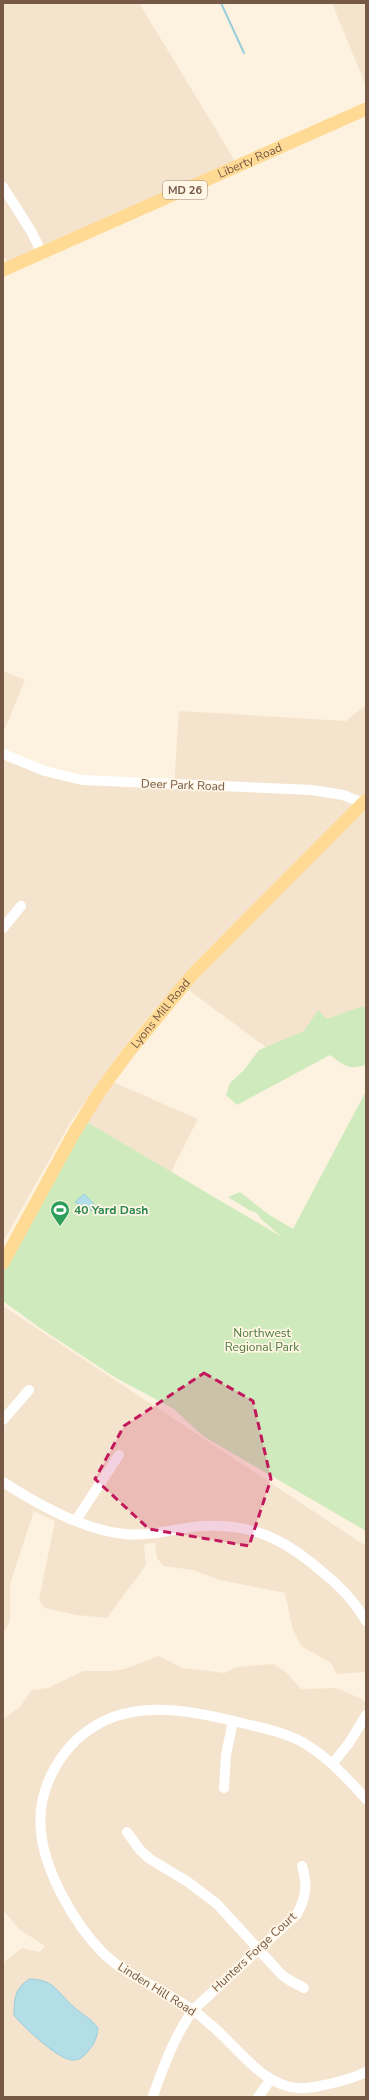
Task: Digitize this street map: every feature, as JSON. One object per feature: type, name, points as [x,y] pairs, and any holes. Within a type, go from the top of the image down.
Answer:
[{"type":"main road","name":"Liberty Road","points":[[3,270],[366,109]]},
{"type":"main road","name":"Lyons Mill Road","points":[[3,1263],[74,1133],[100,1091],[128,1053],[192,975],[365,802]]},
{"type":"street","points":[[3,187],[31,231],[42,253]]},
{"type":"street","name":"Deer Park Road","points":[[3,754],[45,771],[82,780],[312,790],[338,794],[365,802]]},
{"type":"street","points":[[3,928],[21,906]]},
{"type":"street","points":[[3,1420],[29,1390]]},
{"type":"street","points":[[76,1520],[119,1455]]},
{"type":"street","points":[[3,1484],[76,1520],[91,1526],[123,1534],[138,1535],[201,1526],[221,1525],[239,1527],[270,1536],[304,1556],[345,1591],[366,1621]]},
{"type":"street","name":"Linden Hill Road","points":[[366,1799],[333,1763],[292,1737],[202,1714],[165,1710],[124,1714],[105,1720],[90,1729],[62,1756],[48,1782],[40,1816],[43,1846],[58,1887],[70,1909],[102,1952],[134,1977],[193,2010],[213,2026],[271,2079],[296,2088],[310,2088],[354,2078],[366,2072]]},
{"type":"street","points":[[333,1763],[349,1743],[366,1715]]},
{"type":"street","points":[[224,1788],[226,1755],[233,1721]]},
{"type":"street","points":[[127,1832],[140,1850],[150,1859],[188,1882],[217,1904],[281,1974],[304,1988]]},
{"type":"street","name":"Hunters Forge Court","points":[[153,2096],[167,2055],[182,2026],[193,2010],[290,1922],[299,1909],[305,1897],[306,1886],[302,1866]]},
{"type":"street","points":[[258,2097],[271,2079]]},
{"type":"highlighted area","points":[[204,1373],[253,1401],[271,1479],[249,1546],[149,1529],[95,1479],[124,1426]]},
{"type":"shaded area","points":[[3,3],[139,3],[235,161],[7,261],[3,255]]},
{"type":"shaded area","points":[[332,3],[366,3],[366,86]]},
{"type":"shaded area","points":[[3,671],[25,680],[3,733]]},
{"type":"shaded area","points":[[366,705],[366,795],[155,1009],[121,1051],[70,1123],[3,1242],[3,758],[60,779],[174,787],[179,711],[346,721]]},
{"type":"shaded area","points":[[366,811],[366,1028],[290,1065],[186,988],[361,812]]},
{"type":"shaded area","points":[[113,1082],[198,1119],[171,1172],[87,1122]]},
{"type":"shaded area","points":[[3,1306],[366,1546],[366,1672],[337,1674],[331,1663],[301,1646],[292,1627],[285,1593],[220,1580],[193,1570],[163,1566],[157,1558],[155,1543],[144,1544],[146,1565],[107,1618],[77,1615],[45,1608],[39,1600],[55,1521],[34,1511],[10,1584],[10,1621],[3,1634]]},
{"type":"shaded area","points":[[159,1656],[183,1668],[225,1673],[236,1667],[274,1664],[286,1672],[301,1689],[336,1688],[366,1702],[366,2097],[3,2097],[3,1963],[22,1948],[40,1952],[45,1946],[19,1929],[3,1910],[3,1719],[20,1707],[32,1690],[48,1688],[83,1671],[111,1671],[125,1669]]},
{"type":"green space","points":[[360,1007],[366,1007],[366,1065],[354,1067],[346,1066],[330,1055],[237,1105],[226,1095],[230,1083],[244,1070],[259,1050],[304,1031],[318,1010],[327,1019]]},
{"type":"green space","name":"Northwest Regional Park","points":[[366,1091],[366,1531],[203,1436],[174,1409],[116,1378],[40,1328],[3,1301],[3,1272],[87,1122],[282,1237],[261,1219],[257,1213],[249,1210],[228,1197],[240,1192],[268,1214],[293,1229]]},
{"type":"water","points":[[84,1194],[94,1204],[91,1211],[75,1202]]},
{"type":"water","points":[[30,1979],[39,1980],[51,1985],[98,2028],[94,2042],[82,2057],[77,2060],[72,2060],[66,2059],[59,2055],[32,2034],[14,2015],[16,1994],[21,1986]]},
{"type":"waterway","points":[[221,3],[244,53]]},
{"type":"place","name":"40 Yard Dash","points":[[60,1227]]}]
